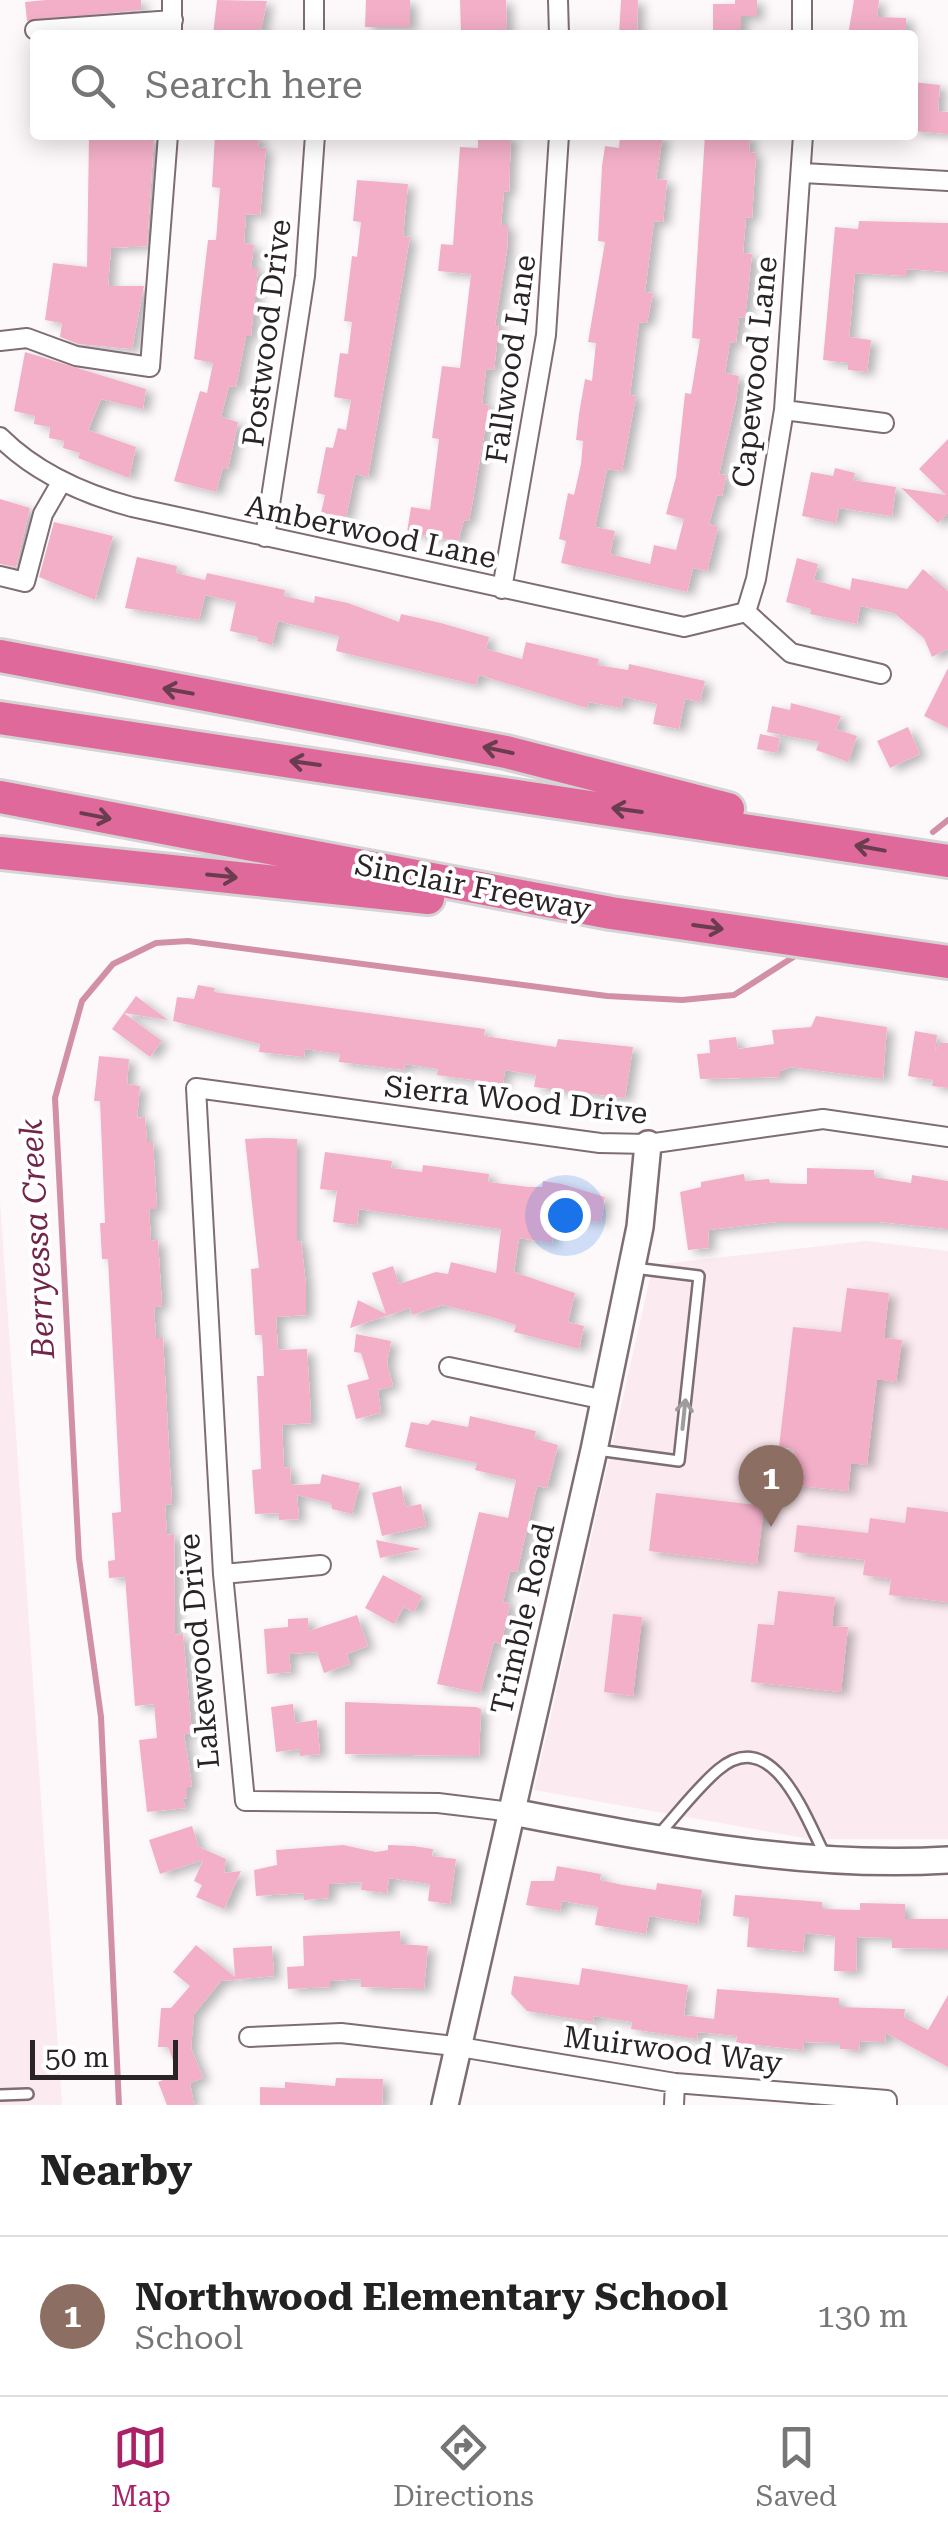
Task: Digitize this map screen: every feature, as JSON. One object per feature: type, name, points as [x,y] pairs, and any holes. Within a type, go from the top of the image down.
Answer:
[{"type":"highway","points":[[0,656],[506,752],[708,801],[793,834]]},
{"type":"highway","points":[[0,666],[58,670]]},
{"type":"highway","points":[[0,718],[793,834],[948,861]]},
{"type":"highway","name":"Sinclair Freeway","points":[[0,798],[611,913],[948,962]]},
{"type":"highway","points":[[0,851],[611,913]]},
{"type":"street","points":[[36,30],[172,28],[172,0]]},
{"type":"street","points":[[314,0],[314,30]]},
{"type":"street","points":[[558,0],[559,30]]},
{"type":"street","points":[[802,0],[802,30]]},
{"type":"street","points":[[0,340],[27,338],[76,356],[150,367],[168,140]]},
{"type":"street","name":"Postwood Drive","points":[[265,537],[303,294],[315,140]]},
{"type":"street","name":"Fallwood Lane","points":[[502,589],[546,335],[559,140]]},
{"type":"street","name":"Capewood Lane","points":[[746,612],[756,579],[784,410],[803,140]]},
{"type":"street","points":[[803,173],[948,181]]},
{"type":"street","points":[[784,410],[884,423]]},
{"type":"street","name":"Amberwood Lane","points":[[0,436],[15,452],[62,481],[114,502],[684,627],[746,612]]},
{"type":"street","points":[[0,576],[24,582],[43,514],[62,481]]},
{"type":"street","points":[[746,612],[791,653],[881,674]]},
{"type":"street","name":"Sierra Wood Drive","points":[[196,1088],[600,1143],[648,1144],[824,1119],[948,1137]]},
{"type":"street","name":"Lakewood Drive","points":[[196,1088],[223,1574],[245,1801],[438,1803],[512,1812],[699,1848],[898,1863],[948,1860]]},
{"type":"street","name":"Trimble Road","points":[[444,2105],[454,2046],[512,1812],[605,1400],[632,1267],[648,1144]]},
{"type":"street","points":[[449,1367],[605,1400]]},
{"type":"street","points":[[223,1574],[320,1566]]},
{"type":"street","name":"Muirwood Way","points":[[249,2037],[342,2033],[454,2046],[674,2083],[887,2102]]},
{"type":"street","points":[[674,2083],[674,2105]]},
{"type":"lane","points":[[594,1450],[679,1461],[699,1276],[632,1267]]},
{"type":"lane","points":[[653,1840],[720,1768],[736,1759],[754,1758],[771,1764],[782,1775],[826,1858]]},
{"type":"lane","points":[[0,2095],[28,2094]]},
{"type":"shaded area","points":[[0,1201],[62,2105],[0,2105]]},
{"type":"shaded area","points":[[866,1241],[948,1251],[948,1839],[810,1839],[534,1790],[653,1265]]},
{"type":"building","points":[[141,0],[141,10],[27,21],[25,2]]},
{"type":"building","points":[[217,0],[267,1],[261,30],[214,30]]},
{"type":"building","points":[[366,0],[410,0],[410,27],[365,27]]},
{"type":"building","points":[[460,0],[506,0],[507,30],[461,30]]},
{"type":"building","points":[[621,0],[638,0],[637,30],[619,30]]},
{"type":"building","points":[[735,0],[757,0],[757,16],[741,16],[741,30],[713,30],[713,4],[735,4]]},
{"type":"building","points":[[854,0],[879,0],[877,17],[906,18],[906,30],[849,30]]},
{"type":"building","points":[[918,83],[940,85],[938,111],[948,112],[948,134],[918,131]]},
{"type":"building","points":[[89,140],[154,140],[147,246],[111,248],[108,286],[144,286],[132,349],[79,344],[60,337],[62,323],[45,320],[53,263],[87,267]]},
{"type":"building","points":[[215,140],[259,140],[258,147],[266,148],[260,215],[246,214],[244,243],[254,245],[251,268],[258,268],[251,336],[246,336],[236,387],[229,386],[221,417],[238,422],[228,469],[223,467],[216,492],[174,481],[200,391],[207,393],[213,363],[194,359],[208,240],[216,240],[220,188],[212,187]]},
{"type":"building","points":[[478,140],[511,140],[509,192],[504,191],[501,225],[508,225],[507,250],[495,325],[499,325],[494,370],[486,369],[482,404],[489,405],[469,521],[464,520],[458,541],[407,532],[411,507],[430,510],[439,439],[432,438],[442,366],[460,368],[471,274],[438,271],[441,244],[453,245],[460,147],[478,148]]},
{"type":"building","points":[[620,140],[662,140],[656,179],[667,180],[663,222],[654,221],[645,292],[653,293],[647,323],[639,322],[630,395],[636,396],[622,471],[607,469],[595,527],[615,531],[610,554],[650,564],[654,545],[676,550],[684,519],[666,514],[676,477],[685,393],[691,394],[700,339],[692,338],[705,140],[750,140],[749,152],[756,153],[752,218],[746,217],[743,253],[752,254],[745,318],[739,317],[736,343],[730,342],[725,373],[739,376],[736,401],[719,474],[726,475],[722,496],[717,495],[709,524],[718,527],[707,571],[693,568],[687,592],[561,563],[566,541],[559,539],[568,493],[574,495],[581,464],[583,441],[576,440],[579,414],[585,379],[592,381],[596,343],[588,342],[605,242],[598,241],[602,166],[605,146],[619,148]]},
{"type":"building","points":[[357,180],[408,184],[403,236],[410,237],[368,477],[355,474],[346,518],[321,513],[325,495],[317,493],[326,447],[333,448],[338,428],[346,430],[351,400],[334,397],[340,353],[348,354],[352,322],[344,321],[352,256],[357,257],[361,222],[353,221]]},
{"type":"building","points":[[859,221],[948,223],[948,272],[907,269],[907,276],[855,273],[849,337],[871,340],[867,372],[848,370],[848,363],[823,360],[835,227],[858,229]]},
{"type":"building","points":[[25,352],[146,389],[143,409],[101,399],[88,430],[136,447],[129,478],[78,458],[80,453],[63,448],[64,441],[49,438],[50,427],[34,424],[35,416],[14,411]]},
{"type":"building","points":[[948,439],[948,513],[938,523],[901,488],[946,495],[919,469]]},
{"type":"building","points":[[835,468],[855,473],[853,480],[896,487],[892,516],[839,508],[836,523],[802,516],[811,472],[833,476]]},
{"type":"building","points":[[0,499],[30,508],[16,567],[0,564]]},
{"type":"building","points":[[54,522],[113,536],[95,600],[39,577]]},
{"type":"building","points":[[137,557],[177,566],[176,573],[205,580],[207,573],[285,590],[284,596],[314,603],[315,596],[348,603],[399,622],[401,614],[441,623],[489,637],[486,649],[522,659],[526,642],[599,659],[597,665],[628,670],[629,664],[705,681],[700,702],[685,699],[679,729],[653,724],[657,704],[623,697],[621,708],[589,702],[587,708],[479,675],[476,685],[336,651],[339,636],[278,621],[272,645],[257,641],[258,637],[230,631],[236,602],[205,595],[199,620],[125,608]]},
{"type":"building","points":[[797,558],[818,564],[814,580],[850,590],[852,578],[907,589],[923,569],[948,591],[948,649],[932,657],[924,638],[894,613],[860,606],[857,624],[810,614],[811,609],[786,602]]},
{"type":"building","points":[[948,668],[948,728],[924,716]]},
{"type":"building","points":[[791,703],[841,716],[836,729],[857,736],[848,762],[816,750],[819,742],[767,732],[772,706],[790,710]]},
{"type":"building","points":[[908,727],[920,754],[890,768],[877,741]]},
{"type":"building","points":[[760,734],[780,738],[777,753],[757,749]]},
{"type":"building","points":[[198,985],[215,988],[214,992],[485,1029],[484,1036],[556,1047],[558,1039],[633,1047],[625,1098],[534,1087],[536,1075],[505,1070],[503,1084],[437,1075],[438,1069],[405,1064],[404,1070],[339,1062],[340,1054],[305,1049],[304,1057],[259,1052],[260,1044],[173,1021],[177,997],[194,999]]},
{"type":"building","points":[[136,996],[168,1020],[124,1013],[162,1041],[150,1057],[112,1029]]},
{"type":"building","points":[[816,1016],[887,1027],[883,1079],[791,1067],[780,1071],[780,1077],[700,1079],[697,1054],[710,1053],[709,1040],[736,1037],[738,1049],[774,1044],[772,1030],[811,1027]]},
{"type":"building","points":[[915,1031],[937,1035],[935,1052],[939,1043],[948,1043],[948,1088],[932,1086],[933,1080],[908,1076]]},
{"type":"building","points":[[99,1056],[129,1059],[127,1084],[140,1086],[137,1118],[145,1117],[147,1142],[153,1142],[157,1209],[149,1209],[151,1241],[158,1240],[162,1306],[154,1307],[156,1338],[163,1338],[172,1504],[165,1505],[167,1535],[174,1534],[175,1635],[183,1634],[192,1733],[184,1734],[192,1786],[187,1787],[187,1798],[183,1799],[186,1808],[147,1812],[139,1740],[157,1738],[154,1704],[135,1706],[125,1577],[109,1578],[108,1561],[115,1560],[112,1513],[121,1512],[108,1259],[102,1259],[100,1223],[105,1223],[100,1101],[94,1101]]},
{"type":"building","points":[[245,1139],[297,1139],[297,1242],[301,1241],[306,1285],[306,1315],[276,1317],[278,1350],[307,1349],[310,1398],[311,1423],[282,1425],[284,1468],[290,1467],[291,1485],[320,1484],[322,1474],[360,1483],[352,1514],[332,1509],[331,1503],[297,1495],[299,1519],[279,1520],[279,1513],[255,1514],[252,1470],[261,1469],[257,1376],[264,1376],[262,1335],[255,1335],[251,1269],[259,1268]]},
{"type":"building","points":[[325,1152],[392,1161],[391,1168],[422,1172],[423,1165],[489,1174],[488,1182],[529,1187],[542,1187],[543,1181],[562,1184],[605,1197],[601,1222],[555,1216],[552,1243],[519,1238],[514,1272],[575,1293],[568,1322],[584,1326],[579,1349],[514,1332],[516,1325],[443,1305],[412,1315],[410,1308],[350,1328],[358,1300],[386,1314],[372,1273],[393,1266],[399,1284],[436,1272],[448,1274],[451,1262],[496,1273],[501,1229],[359,1209],[357,1225],[333,1222],[337,1191],[320,1189]]},
{"type":"building","points":[[807,1168],[874,1170],[874,1177],[911,1183],[912,1175],[948,1181],[948,1229],[880,1222],[776,1222],[708,1230],[709,1248],[688,1250],[680,1192],[701,1187],[701,1182],[744,1174],[745,1181],[769,1179],[770,1183],[807,1184]]},
{"type":"building","points":[[847,1288],[889,1293],[884,1338],[902,1340],[896,1382],[877,1379],[867,1465],[851,1463],[848,1491],[790,1485],[794,1449],[779,1447],[793,1327],[841,1332]]},
{"type":"building","points":[[356,1334],[391,1341],[387,1363],[393,1386],[378,1390],[381,1413],[356,1419],[347,1385],[369,1379],[361,1353],[354,1352]]},
{"type":"building","points":[[470,1416],[536,1431],[534,1438],[558,1445],[547,1488],[537,1486],[517,1572],[510,1571],[503,1602],[510,1604],[501,1644],[494,1642],[480,1693],[437,1684],[479,1512],[508,1518],[516,1480],[475,1470],[477,1463],[405,1447],[411,1422],[428,1425],[432,1420],[468,1427]]},
{"type":"building","points":[[401,1486],[406,1507],[421,1504],[426,1526],[382,1536],[372,1493]]},
{"type":"building","points":[[656,1493],[764,1506],[757,1564],[649,1551]]},
{"type":"building","points":[[907,1507],[948,1512],[948,1602],[889,1595],[891,1579],[863,1575],[865,1560],[794,1552],[797,1525],[868,1533],[870,1518],[905,1523]]},
{"type":"building","points":[[376,1540],[421,1549],[380,1558]]},
{"type":"building","points":[[383,1575],[422,1596],[414,1612],[404,1607],[394,1624],[365,1608]]},
{"type":"building","points":[[778,1591],[835,1597],[832,1626],[848,1627],[841,1692],[751,1682],[758,1624],[774,1625]]},
{"type":"building","points":[[613,1614],[642,1617],[633,1696],[604,1692]]},
{"type":"building","points":[[357,1615],[368,1646],[347,1654],[350,1664],[324,1673],[317,1652],[289,1654],[291,1672],[267,1674],[264,1629],[288,1627],[288,1619],[308,1618],[309,1631]]},
{"type":"building","points":[[345,1702],[481,1709],[479,1756],[345,1754]]},
{"type":"building","points":[[293,1704],[295,1723],[317,1720],[320,1754],[300,1756],[300,1749],[276,1752],[271,1707]]},
{"type":"building","points":[[192,1826],[199,1847],[226,1859],[224,1873],[241,1871],[224,1909],[196,1897],[202,1885],[194,1881],[203,1860],[160,1874],[149,1840]]},
{"type":"building","points":[[343,1845],[376,1852],[388,1850],[388,1845],[413,1846],[433,1849],[432,1856],[456,1859],[450,1904],[428,1901],[430,1884],[389,1878],[387,1893],[361,1890],[362,1882],[329,1884],[329,1898],[304,1900],[304,1893],[256,1896],[254,1870],[277,1865],[276,1850]]},
{"type":"building","points":[[557,1866],[601,1874],[600,1880],[623,1885],[656,1890],[657,1883],[702,1890],[698,1924],[649,1916],[646,1934],[595,1925],[598,1907],[562,1901],[560,1911],[526,1905],[531,1881],[554,1881]]},
{"type":"building","points":[[735,1895],[822,1902],[822,1909],[860,1910],[860,1903],[905,1904],[905,1919],[948,1919],[948,1949],[892,1948],[892,1938],[857,1937],[856,1972],[834,1971],[835,1936],[805,1933],[803,1952],[747,1947],[749,1918],[733,1916]]},
{"type":"building","points":[[400,1931],[401,1944],[428,1946],[424,1989],[361,1987],[361,1979],[330,1981],[330,1987],[288,1989],[287,1967],[304,1966],[303,1936]]},
{"type":"building","points":[[196,1945],[235,1977],[233,1948],[272,1946],[274,1976],[221,1981],[194,2014],[191,2048],[203,2078],[190,2083],[194,2105],[167,2105],[158,2082],[178,2074],[168,2047],[158,2047],[161,2008],[171,2008],[190,1986],[173,1972]]},
{"type":"building","points":[[582,1968],[688,1985],[684,2015],[714,2019],[717,1989],[839,1998],[839,2007],[905,2009],[904,2017],[928,2030],[948,1995],[948,2067],[886,2033],[885,2042],[860,2041],[859,2050],[840,2049],[840,2043],[804,2042],[803,2050],[736,2043],[737,2036],[698,2032],[697,2039],[631,2029],[632,2022],[594,2016],[593,2022],[527,2011],[511,1994],[514,1976],[579,1985]]},
{"type":"building","points":[[336,2078],[383,2079],[382,2105],[260,2105],[260,2087],[285,2088],[285,2082],[335,2086]]},
{"type":"waterway","name":"Berryessa Creek","points":[[933,832],[948,820]]},
{"type":"waterway","name":"Berryessa Creek","points":[[119,2105],[101,1717],[79,1558],[55,1098],[82,1001],[113,964],[156,943],[188,941],[607,996],[682,1000],[734,995],[795,956]]},
{"type":"place","name":"Northwood Elementary School","points":[[771,1527]]}]
